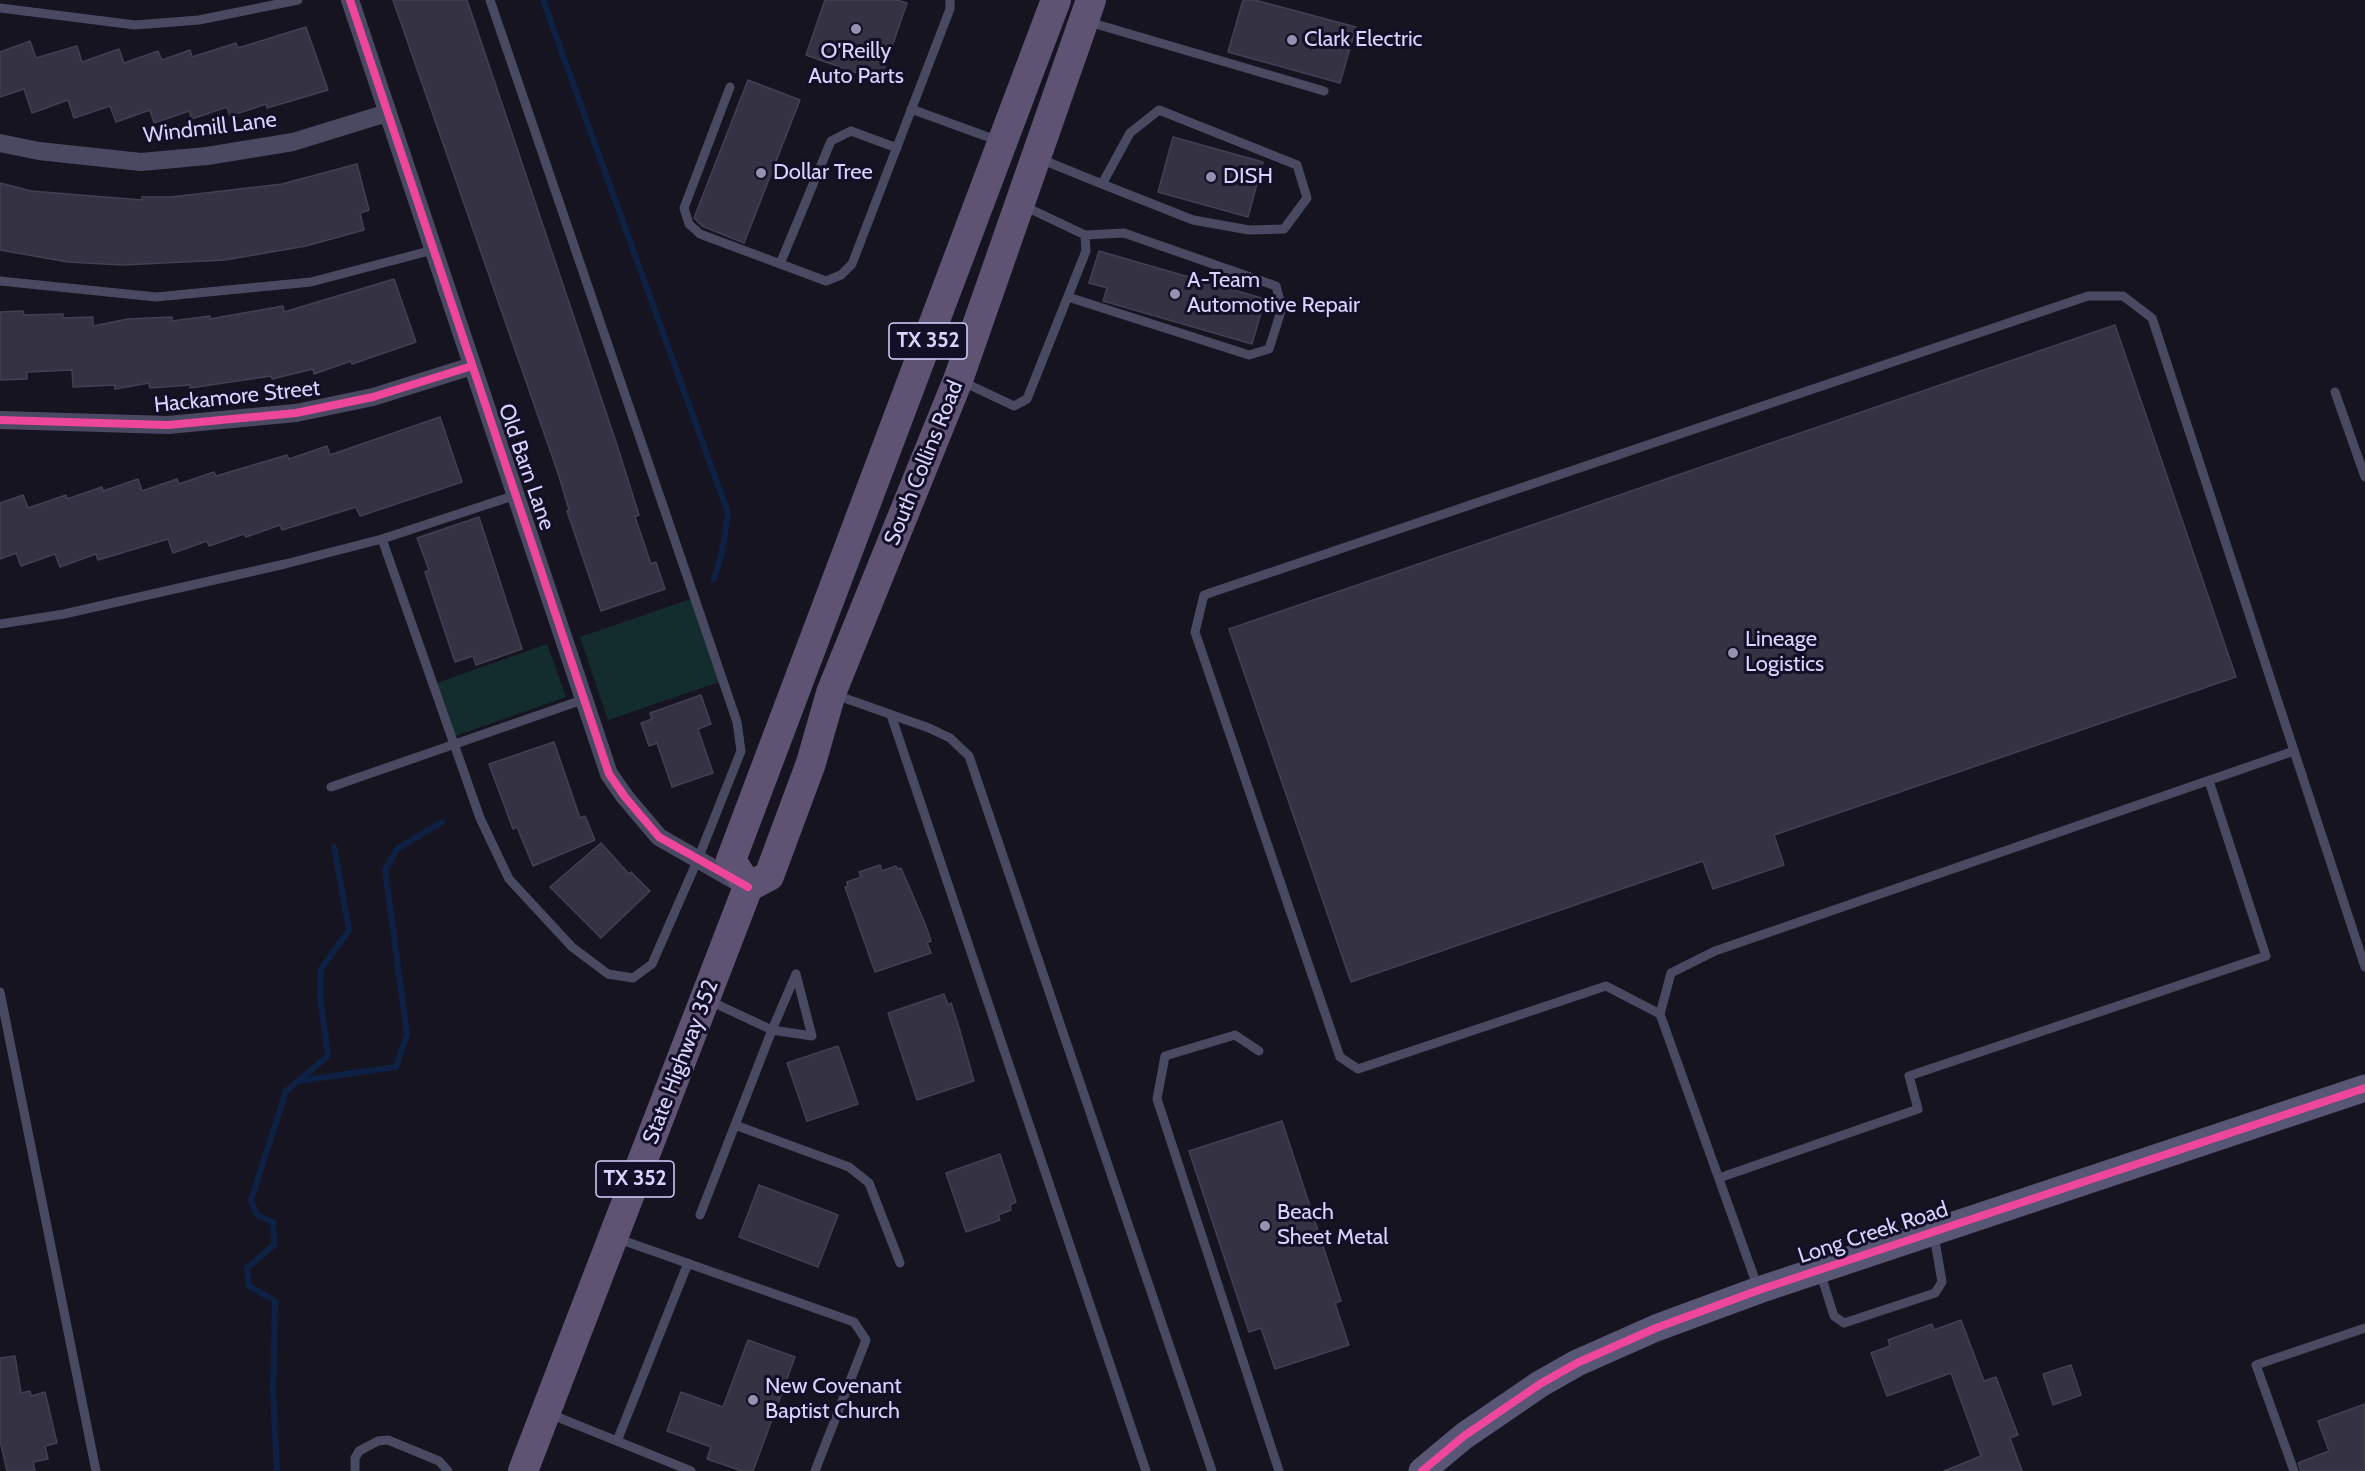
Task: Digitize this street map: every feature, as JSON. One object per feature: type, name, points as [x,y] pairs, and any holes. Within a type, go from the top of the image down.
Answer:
[{"type":"main road","name":"South Collins Road","points":[[800,682],[1056,0]]},
{"type":"main road","name":"South Collins Road","points":[[827,706],[958,380],[1087,10]]},
{"type":"main road","points":[[800,682],[827,706]]},
{"type":"main road","name":"TX 352","points":[[800,682],[731,860],[748,887],[769,876],[811,763],[827,706]]},
{"type":"main road","name":"State Highway 352","points":[[523,1471],[748,887]]},
{"type":"street","name":"Old Barn Lane","points":[[350,0],[609,774],[659,837],[748,887]]},
{"type":"street","name":"Windmill Lane","points":[[0,143],[39,151],[141,162],[207,156],[293,142],[387,113]]},
{"type":"street","name":"Hackamore Street","points":[[0,420],[168,425],[296,413],[374,397],[472,366]]},
{"type":"street","name":"Long Creek Road","points":[[1422,1471],[1504,1407],[1577,1363],[1656,1328],[1759,1290],[2365,1088]]},
{"type":"lane","points":[[0,8],[135,25],[199,20],[298,0]]},
{"type":"lane","points":[[382,539],[480,818],[509,879],[572,947],[608,974],[633,978],[652,964],[698,859],[741,751],[737,722],[490,0]]},
{"type":"lane","points":[[730,87],[684,208],[689,224],[700,234],[826,281],[841,275],[852,264],[950,9],[950,0]]},
{"type":"lane","points":[[1087,10],[1324,91]]},
{"type":"lane","points":[[911,109],[1002,142]]},
{"type":"lane","points":[[1036,157],[1102,184],[1193,220],[1249,230],[1284,229],[1307,198],[1297,165],[1159,110],[1130,133],[1102,184]]},
{"type":"lane","points":[[780,264],[831,141],[851,131],[897,148]]},
{"type":"lane","points":[[1020,204],[1084,236],[1124,233],[1276,286],[1282,308],[1269,349],[1249,355],[1068,297]]},
{"type":"lane","points":[[958,380],[1014,406],[1027,399],[1086,250],[1084,236]]},
{"type":"lane","points":[[0,281],[156,297],[311,282],[434,250]]},
{"type":"lane","points":[[1660,1014],[1606,986],[1358,1069],[1340,1057],[1195,632],[1204,595],[2088,296],[2122,296],[2152,318],[2365,967]]},
{"type":"lane","points":[[2335,393],[2365,477]]},
{"type":"lane","points":[[0,624],[64,614],[382,539],[516,495]]},
{"type":"lane","points":[[331,787],[585,699]]},
{"type":"lane","points":[[827,706],[891,715],[950,738],[969,756],[1212,1471]]},
{"type":"lane","points":[[891,715],[1146,1471]]},
{"type":"lane","points":[[1759,1290],[1660,1014],[1671,973],[1715,951],[2294,751]]},
{"type":"lane","points":[[1719,1178],[1918,1109],[1909,1076],[2266,956],[2209,781]]},
{"type":"lane","points":[[700,1215],[772,1030],[796,974],[812,1036],[772,1030],[705,999]]},
{"type":"lane","points":[[0,992],[96,1471]]},
{"type":"lane","points":[[1259,1051],[1235,1035],[1165,1056],[1157,1099],[1279,1471]]},
{"type":"lane","points":[[735,1125],[849,1167],[869,1183],[900,1263]]},
{"type":"lane","points":[[1819,1270],[1834,1316],[1844,1323],[1935,1293],[1942,1282],[1933,1232]]},
{"type":"lane","points":[[613,1237],[854,1323],[866,1340],[814,1471]]},
{"type":"lane","points":[[617,1441],[688,1263]]},
{"type":"lane","points":[[2294,1471],[2256,1365],[2365,1328]]},
{"type":"lane","points":[[545,1412],[691,1471]]},
{"type":"lane","points":[[355,1471],[355,1458],[359,1451],[378,1441],[388,1440],[439,1461],[448,1471]]},
{"type":"green space","points":[[691,599],[719,682],[608,720],[580,637]]},
{"type":"green space","points":[[547,644],[566,697],[455,736],[437,683]]},
{"type":"building","points":[[393,0],[467,0],[617,445],[639,515],[635,517],[651,564],[656,562],[665,589],[601,611],[567,511],[569,510],[558,473]]},
{"type":"building","name":"O'Reilly Auto Parts","points":[[825,0],[897,0],[907,3],[880,81],[806,55]]},
{"type":"building","name":"Clark Electric","points":[[1243,0],[1255,0],[1356,27],[1340,83],[1228,52]]},
{"type":"building","points":[[306,27],[328,90],[267,108],[266,104],[230,116],[227,107],[192,119],[189,111],[154,123],[150,110],[116,122],[110,106],[74,118],[68,100],[32,113],[24,89],[0,97],[0,52],[30,41],[36,58],[77,46],[82,62],[119,49],[124,63],[158,51],[162,60],[190,50],[192,57],[236,43],[238,48]]},
{"type":"building","points":[[748,80],[800,100],[744,243],[702,226],[694,218]]},
{"type":"building","name":"DISH","points":[[1173,137],[1263,162],[1248,217],[1158,192]]},
{"type":"building","points":[[357,164],[369,210],[360,213],[364,230],[306,246],[225,260],[122,265],[68,262],[0,250],[0,183],[31,191],[142,200],[142,197],[171,197],[282,184]]},
{"type":"building","name":"A-Team Automotive Repair","points":[[1099,251],[1265,299],[1252,344],[1103,301],[1107,288],[1089,283]]},
{"type":"building","points":[[394,279],[416,342],[352,364],[351,361],[314,374],[313,369],[272,379],[271,376],[190,388],[190,385],[150,388],[149,383],[115,389],[115,385],[73,387],[72,370],[27,372],[27,379],[0,380],[0,312],[23,311],[24,315],[63,314],[63,318],[93,317],[93,326],[128,319],[172,317],[172,321],[210,316],[210,319],[283,306],[284,312]]},
{"type":"building","name":"Lineage Logistics","points":[[2115,325],[2236,677],[1774,835],[1784,865],[1713,889],[1703,861],[1351,982],[1229,629]]},
{"type":"building","points":[[440,417],[462,482],[360,516],[356,507],[282,530],[280,525],[246,537],[244,534],[209,546],[207,541],[173,553],[168,539],[98,560],[96,554],[60,567],[55,554],[21,566],[16,553],[0,559],[0,503],[23,495],[28,508],[66,495],[67,499],[102,487],[103,491],[138,479],[142,491],[177,479],[179,484],[214,472],[216,476],[287,455],[289,459],[327,446],[330,455]]},
{"type":"building","points":[[479,517],[522,649],[476,665],[473,656],[455,662],[425,572],[429,570],[417,538]]},
{"type":"building","points":[[701,695],[711,724],[698,729],[713,773],[672,787],[657,743],[649,746],[641,723],[652,719],[650,713]]},
{"type":"building","points":[[554,742],[580,818],[585,816],[595,840],[533,866],[517,827],[513,829],[489,764]]},
{"type":"building","points":[[601,843],[629,874],[631,872],[650,891],[601,938],[550,887]]},
{"type":"building","points":[[880,865],[882,871],[896,866],[897,869],[901,868],[926,926],[931,941],[927,943],[931,953],[875,972],[845,887],[848,886],[847,882],[861,877],[859,872]]},
{"type":"building","points":[[944,994],[948,1005],[951,1003],[974,1081],[917,1100],[888,1013]]},
{"type":"building","points":[[838,1046],[858,1104],[807,1121],[787,1063]]},
{"type":"building","name":"Beach Sheet Metal","points":[[1282,1121],[1341,1301],[1335,1303],[1349,1345],[1275,1369],[1261,1328],[1249,1332],[1189,1151]]},
{"type":"building","points":[[1000,1154],[1016,1202],[1010,1205],[1011,1210],[998,1215],[1000,1220],[966,1232],[946,1173]]},
{"type":"building","points":[[759,1185],[838,1215],[818,1267],[739,1237]]},
{"type":"building","points":[[1961,1320],[1984,1381],[1996,1377],[2018,1435],[2010,1438],[2022,1471],[1944,1471],[1981,1456],[1951,1373],[1887,1396],[1871,1353],[1890,1346],[1888,1340],[1932,1324],[1934,1330]]},
{"type":"building","name":"New Covenant Baptist Church","points":[[748,1340],[795,1357],[753,1471],[742,1471],[707,1459],[711,1447],[667,1431],[681,1392],[723,1407]]},
{"type":"building","points":[[15,1356],[21,1393],[30,1391],[31,1396],[45,1392],[57,1443],[45,1446],[48,1459],[33,1462],[35,1471],[7,1471],[0,1440],[0,1358]]},
{"type":"building","points":[[2071,1365],[2081,1395],[2053,1405],[2043,1374]]},
{"type":"building","points":[[2365,1404],[2365,1471],[2301,1471],[2298,1463],[2329,1451],[2318,1421]]},
{"type":"waterway","points":[[543,0],[728,513],[722,553],[714,579]]},
{"type":"waterway","points":[[299,1081],[396,1067],[407,1034],[385,870],[397,849],[442,822]]},
{"type":"waterway","points":[[277,1471],[273,1391],[275,1301],[249,1286],[247,1268],[274,1245],[273,1222],[257,1215],[251,1200],[286,1091],[328,1056],[320,996],[321,969],[349,930],[334,847]]},
{"type":"cycle path","points":[[350,0],[609,774],[659,837],[748,887]]},
{"type":"cycle path","points":[[0,420],[168,425],[296,413],[373,397],[472,366]]},
{"type":"cycle path","points":[[1422,1471],[1464,1436],[1540,1384],[1577,1363],[1656,1328],[1759,1290],[2365,1088]]},
{"type":"place","name":"O'Reilly Auto Parts","points":[[856,29]]},
{"type":"place","name":"Clark Electric","points":[[1292,40]]},
{"type":"place","name":"Dollar Tree","points":[[761,173]]},
{"type":"place","name":"DISH","points":[[1211,177]]},
{"type":"place","name":"A-Team Automotive Repair","points":[[1175,294]]},
{"type":"place","name":"Lineage Logistics","points":[[1733,653]]},
{"type":"place","name":"Beach Sheet Metal","points":[[1265,1226]]},
{"type":"place","name":"New Covenant Baptist Church","points":[[753,1400]]}]
